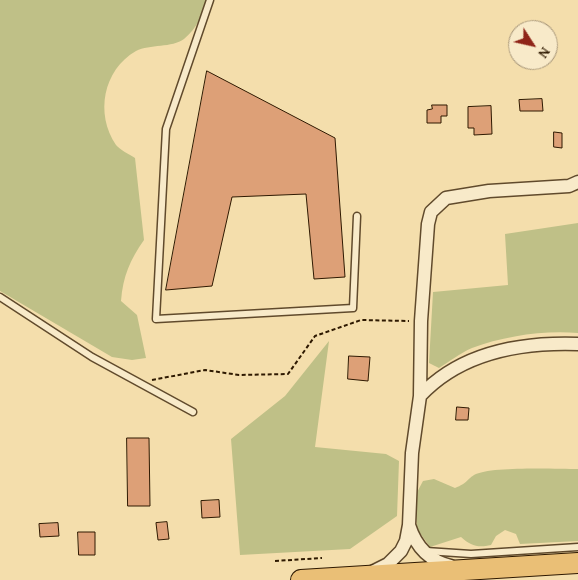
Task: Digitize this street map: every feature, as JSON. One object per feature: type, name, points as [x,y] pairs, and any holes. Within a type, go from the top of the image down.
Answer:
[{"type":"highway","points":[[301,580],[578,563]]},
{"type":"street","points":[[362,576],[394,559],[406,541],[409,525],[412,453],[420,396],[421,321],[428,224],[431,212],[437,204],[446,198],[489,191],[569,186],[578,182]]},
{"type":"street","points":[[420,396],[435,379],[485,354],[544,343],[578,344]]},
{"type":"street","points":[[409,525],[413,538],[422,551],[443,564],[471,570]]},
{"type":"lane","points":[[210,0],[166,129],[156,319],[352,308],[357,216]]},
{"type":"lane","points":[[0,297],[92,357],[193,412]]},
{"type":"lane","points":[[422,551],[471,554],[578,547]]},
{"type":"path","points":[[138,382],[205,370],[239,376],[288,374],[315,336],[362,320],[421,321]]},
{"type":"path","points":[[275,561],[322,558]]},
{"type":"green space","points":[[0,0],[207,0],[198,21],[184,39],[173,44],[148,47],[136,51],[116,69],[106,94],[104,107],[109,133],[118,147],[135,158],[144,240],[128,269],[123,284],[121,301],[137,315],[146,358],[132,360],[112,357],[0,291]]},
{"type":"green space","points":[[578,223],[578,333],[552,332],[511,337],[472,348],[439,368],[429,363],[433,292],[508,285],[505,234]]},
{"type":"green space","points":[[329,341],[315,447],[386,454],[399,461],[397,516],[350,549],[240,555],[231,439],[285,396]]},
{"type":"green space","points":[[578,469],[578,541],[520,544],[516,534],[505,530],[496,536],[491,545],[475,546],[461,537],[430,547],[417,529],[415,496],[423,481],[434,479],[455,488],[465,483],[474,475],[494,470]]},
{"type":"building","points":[[207,71],[335,138],[345,277],[314,279],[306,194],[232,197],[212,286],[166,290]]},
{"type":"building","points":[[542,99],[543,111],[520,111],[519,100]]},
{"type":"building","points":[[432,105],[447,105],[447,116],[441,116],[441,123],[427,123],[427,110],[432,109]]},
{"type":"building","points":[[491,106],[492,134],[474,135],[474,128],[468,128],[468,107]]},
{"type":"building","points":[[554,132],[562,133],[562,148],[554,147]]},
{"type":"building","points":[[349,356],[370,357],[368,381],[348,379]]},
{"type":"building","points":[[457,407],[469,408],[468,420],[456,420]]},
{"type":"building","points":[[127,438],[149,438],[150,506],[128,506]]},
{"type":"building","points":[[219,500],[220,517],[202,518],[201,501]]},
{"type":"building","points":[[167,522],[169,539],[158,540],[156,523]]},
{"type":"building","points":[[58,523],[59,536],[40,537],[39,524]]},
{"type":"building","points":[[78,532],[95,532],[95,555],[79,555]]}]
